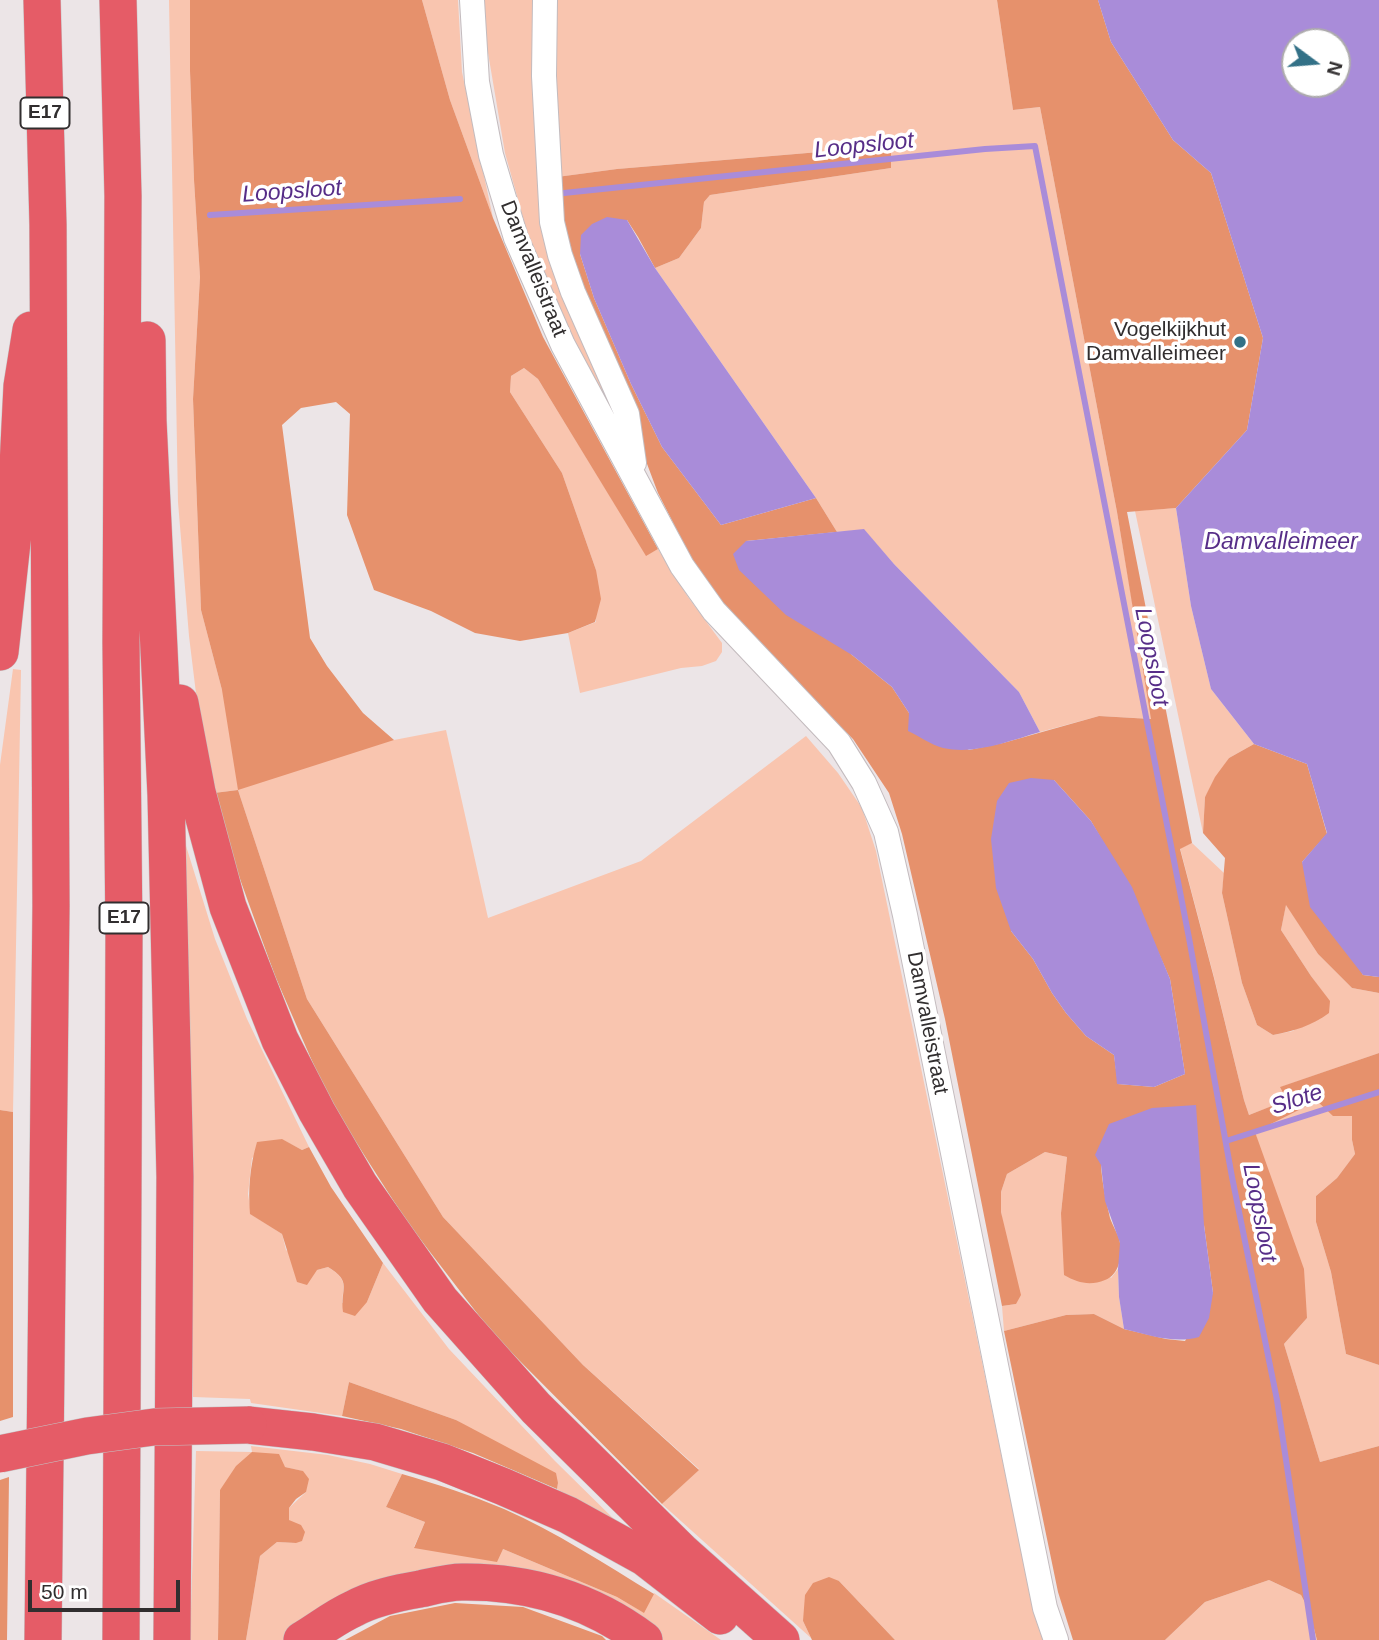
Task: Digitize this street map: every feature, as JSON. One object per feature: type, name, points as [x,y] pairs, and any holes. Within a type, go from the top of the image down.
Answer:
[{"type":"highway","name":"E17","points":[[42,0],[48,225],[51,905],[43,1640]]},
{"type":"highway","name":"E17","points":[[117,0],[123,196],[121,1640]]},
{"type":"highway","points":[[123,196],[146,290],[148,421],[166,795],[175,1177],[172,1640]]},
{"type":"highway","points":[[0,652],[16,506],[22,386],[48,225]]},
{"type":"highway","points":[[148,421],[168,561],[180,699],[197,792],[228,907],[280,1040],[317,1112],[360,1186],[440,1300],[536,1408],[681,1551],[781,1640]]},
{"type":"highway","points":[[0,1454],[88,1436],[154,1427],[248,1424],[375,1442],[442,1462],[568,1515],[644,1558],[751,1640]]},
{"type":"highway","points":[[302,1640],[353,1608],[398,1593],[460,1582],[507,1584],[549,1592],[591,1607],[644,1640]]},
{"type":"street","name":"Damvalleistraat","points":[[472,0],[477,82],[491,155],[516,238],[563,345],[682,566],[714,611],[839,743],[864,783],[886,832],[911,942],[1045,1608],[1056,1640]]},
{"type":"street","name":"Damvalleistraat","points":[[545,0],[544,76],[552,222],[573,292],[627,414],[636,481]]},
{"type":"shaded area","points":[[169,0],[190,0],[190,71],[200,277],[193,399],[201,610],[222,690],[394,740],[446,730],[488,918],[641,861],[806,736],[838,773],[862,808],[876,851],[1032,1603],[1043,1640],[895,1640],[839,1581],[803,1621],[811,1638],[662,1504],[699,1469],[583,1365],[443,1217],[307,999],[238,790],[214,793],[199,718],[178,502]]},
{"type":"shaded area","points":[[190,0],[422,0],[450,100],[493,218],[543,337],[658,549],[646,556],[538,379],[524,368],[511,376],[510,392],[562,473],[596,570],[601,599],[595,622],[568,633],[520,641],[475,633],[431,611],[374,590],[347,515],[350,414],[336,402],[301,408],[282,425],[310,638],[327,666],[363,713],[394,740],[238,790],[222,690],[201,610],[193,399],[200,277],[190,71]]},
{"type":"shaded area","points":[[422,0],[458,0],[462,72],[493,218],[450,100]]},
{"type":"shaded area","points":[[484,0],[539,0],[538,92],[617,424],[571,339],[529,239],[505,153],[486,41]]},
{"type":"shaded area","points":[[552,0],[997,0],[1013,110],[1040,107],[1117,512],[1152,719],[1099,716],[1040,732],[1019,692],[864,530],[837,532],[655,268],[679,258],[701,228],[704,202],[710,195],[891,168],[891,146],[617,169],[557,177]]},
{"type":"shaded area","points":[[997,0],[1098,0],[1111,42],[1173,140],[1211,173],[1263,338],[1247,430],[1176,508],[1127,512],[1192,843],[1180,849],[1249,1115],[1287,1100],[1280,1087],[1379,1053],[1379,1365],[1346,1354],[1331,1272],[1316,1222],[1316,1196],[1337,1178],[1355,1154],[1352,1116],[1333,1116],[1317,1101],[1255,1132],[1304,1269],[1307,1318],[1284,1344],[1320,1462],[1379,1446],[1379,1640],[1317,1640],[1309,1610],[1301,1595],[1269,1580],[1205,1602],[1165,1640],[1073,1640],[1058,1592],[1004,1331],[1066,1315],[1094,1314],[1124,1329],[1185,1341],[1213,1293],[1204,1225],[1101,1165],[1110,1218],[1120,1243],[1119,1265],[1110,1278],[1100,1282],[1084,1283],[1069,1278],[1064,1275],[1061,1213],[1067,1157],[1045,1152],[1007,1174],[1001,1192],[1001,1212],[1021,1295],[1016,1304],[1002,1306],[945,1019],[902,834],[889,793],[853,739],[730,618],[693,562],[658,493],[561,236],[557,177],[617,169],[891,146],[891,168],[710,195],[704,202],[701,228],[679,258],[655,268],[627,220],[580,254],[594,298],[631,384],[662,447],[721,525],[816,498],[837,532],[746,541],[852,655],[892,687],[909,713],[969,750],[1099,716],[1151,719],[1117,512],[1040,107],[1013,110]],"holes":[[[1054,780],[1091,821],[1170,979],[1185,1074],[1154,1087],[1118,1084],[1114,1055],[1086,1036],[1066,1013],[1033,959],[1011,931]]]},
{"type":"shaded area","points":[[524,368],[538,379],[646,555],[658,549],[688,597],[722,643],[722,652],[716,661],[580,693],[568,633],[596,622],[596,570],[562,473],[510,392],[511,376]]},
{"type":"shaded area","points":[[1176,508],[1191,606],[1211,689],[1254,744],[1229,758],[1205,797],[1203,833],[1135,511]]},
{"type":"shaded area","points":[[13,669],[21,670],[13,1112],[0,1110],[0,765]]},
{"type":"shaded area","points":[[1254,744],[1307,764],[1327,834],[1302,862],[1363,975],[1379,977],[1379,993],[1352,988],[1318,954],[1286,905],[1281,930],[1330,1001],[1329,1013],[1302,1027],[1273,1035],[1257,1025],[1242,983],[1222,893],[1225,858],[1203,833],[1205,797],[1215,777],[1229,758]]},
{"type":"shaded area","points":[[238,790],[307,999],[443,1217],[583,1365],[699,1470],[662,1504],[493,1334],[407,1222],[329,1100],[275,976],[219,821],[214,793]]},
{"type":"shaded area","points":[[182,833],[215,939],[247,1019],[309,1147],[302,1150],[281,1139],[252,1158],[248,1194],[251,1214],[282,1234],[286,1250],[317,1270],[328,1267],[338,1275],[343,1286],[342,1303],[367,1302],[383,1263],[449,1349],[623,1528],[557,1489],[558,1483],[456,1420],[349,1382],[342,1416],[251,1403],[250,1399],[193,1397]]},
{"type":"shaded area","points":[[1192,843],[1224,873],[1222,893],[1242,983],[1257,1025],[1273,1035],[1293,1031],[1329,1001],[1281,930],[1286,904],[1318,954],[1352,988],[1379,993],[1379,1053],[1281,1087],[1288,1100],[1249,1115],[1180,848]]},
{"type":"shaded area","points":[[1317,1101],[1352,1115],[1355,1154],[1337,1178],[1316,1196],[1316,1222],[1331,1272],[1346,1354],[1379,1365],[1379,1446],[1320,1462],[1284,1344],[1307,1318],[1255,1132]]},
{"type":"shaded area","points":[[0,1110],[13,1112],[13,1417],[0,1421]]},
{"type":"shaded area","points":[[282,1139],[302,1150],[309,1147],[331,1187],[383,1263],[367,1302],[355,1316],[343,1312],[344,1286],[336,1272],[328,1267],[317,1270],[307,1285],[297,1282],[282,1234],[250,1214],[250,1178],[257,1142]]},
{"type":"shaded area","points":[[1045,1152],[1067,1157],[1061,1213],[1111,1278],[1118,1269],[1124,1329],[1094,1314],[1066,1315],[1004,1331],[1002,1306],[1016,1304],[1001,1212],[1001,1192],[1007,1174]]},
{"type":"shaded area","points":[[349,1382],[456,1420],[556,1473],[557,1489],[473,1453],[401,1429],[342,1416]]},
{"type":"shaded area","points":[[251,1446],[328,1455],[402,1474],[386,1507],[425,1522],[414,1547],[503,1549],[617,1597],[643,1612],[654,1593],[721,1640],[658,1640],[514,1576],[287,1640],[246,1640],[260,1556],[277,1542],[296,1543],[289,1520],[289,1508],[306,1492],[302,1471],[285,1467],[220,1490],[218,1640],[190,1640],[196,1451],[252,1452]]},
{"type":"shaded area","points":[[252,1452],[279,1454],[285,1467],[303,1471],[309,1479],[306,1492],[289,1508],[289,1520],[301,1525],[305,1532],[302,1541],[277,1542],[260,1556],[246,1640],[218,1640],[220,1490],[236,1466]]},
{"type":"shaded area","points":[[402,1474],[466,1494],[523,1518],[654,1594],[644,1613],[617,1597],[503,1549],[497,1562],[414,1548],[425,1522],[386,1507]]},
{"type":"shaded area","points":[[9,1477],[7,1640],[0,1640],[0,1480]]},
{"type":"shaded area","points":[[829,1577],[839,1581],[895,1640],[812,1640],[803,1621],[805,1595],[813,1583]]},
{"type":"shaded area","points":[[1269,1580],[1301,1595],[1309,1610],[1317,1640],[1165,1640],[1205,1602]]},
{"type":"shaded area","points":[[455,1603],[523,1607],[602,1636],[606,1640],[345,1640],[390,1616]]},
{"type":"water","name":"Damvalleimeer","points":[[1098,0],[1379,0],[1379,977],[1363,975],[1310,907],[1302,862],[1327,833],[1307,764],[1254,744],[1211,689],[1191,606],[1176,508],[1247,430],[1263,338],[1211,173],[1173,140],[1111,42]]},
{"type":"water","points":[[607,217],[627,220],[655,268],[816,498],[721,525],[662,447],[594,298],[580,254],[581,235],[592,224]]},
{"type":"water","points":[[864,529],[894,564],[1019,692],[1040,732],[992,746],[955,750],[939,747],[908,731],[909,713],[892,687],[852,655],[786,615],[739,570],[733,554],[746,541]]},
{"type":"water","points":[[1031,778],[1054,780],[1091,821],[1132,887],[1170,979],[1185,1074],[1154,1087],[1117,1084],[1114,1055],[1086,1036],[1066,1013],[1033,959],[1011,931],[996,888],[991,839],[997,801],[1009,783]]},
{"type":"water","points":[[1196,1105],[1204,1225],[1213,1293],[1209,1318],[1199,1337],[1180,1340],[1124,1329],[1119,1297],[1120,1243],[1105,1201],[1101,1165],[1095,1155],[1109,1124],[1152,1108]]},
{"type":"waterway","name":"Loopsloot","points":[[564,193],[1035,146],[1277,1400],[1313,1640]]},
{"type":"waterway","name":"Loopsloot","points":[[210,215],[460,199]]},
{"type":"waterway","name":"Slote","points":[[1226,1141],[1379,1092]]},
{"type":"place","name":"Vogelkijkhut Damvalleimeer","points":[[1240,342]]}]
